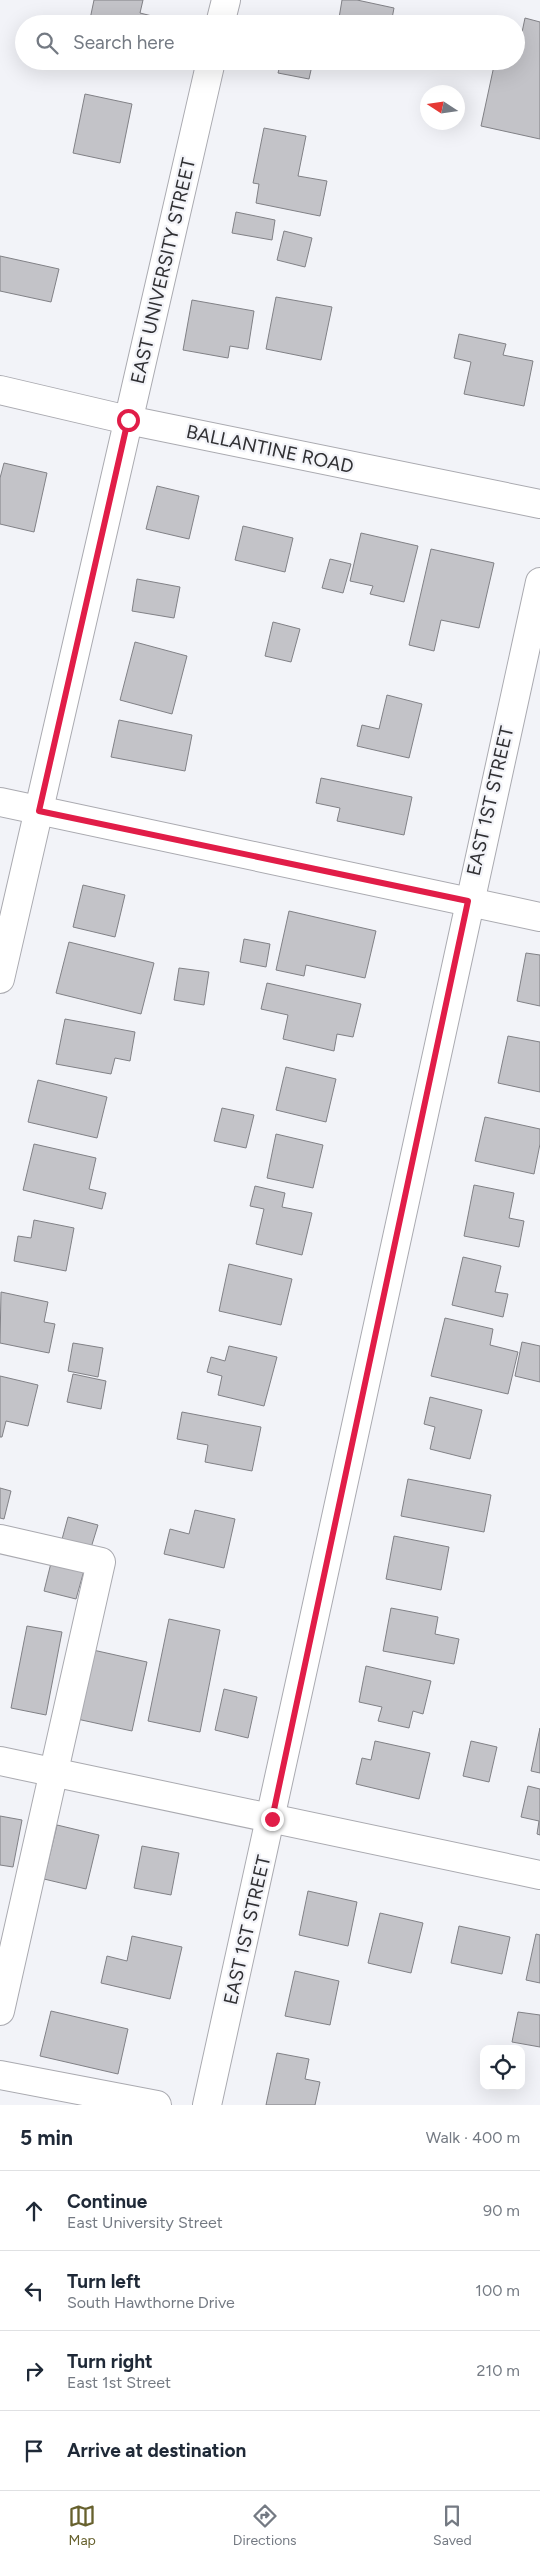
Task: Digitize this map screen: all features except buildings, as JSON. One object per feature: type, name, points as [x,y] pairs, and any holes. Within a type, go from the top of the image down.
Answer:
[{"type":"street","points":[[222,15],[226,0]]},
{"type":"street","name":"EAST UNIVERSITY STREET","points":[[0,979],[209,70]]},
{"type":"street","name":"BALLANTINE ROAD","points":[[0,390],[128,420],[540,504]]},
{"type":"street","name":"EAST 1ST STREET","points":[[208,2105],[272,1819],[468,901],[540,582]]},
{"type":"street","points":[[0,802],[540,917]]},
{"type":"street","points":[[0,1539],[101,1562],[0,2012]]},
{"type":"street","points":[[0,1760],[540,1875]]},
{"type":"street","points":[[0,2075],[158,2105]]},
{"type":"route","points":[[128,420],[39,811],[468,901],[272,1819]]}]
